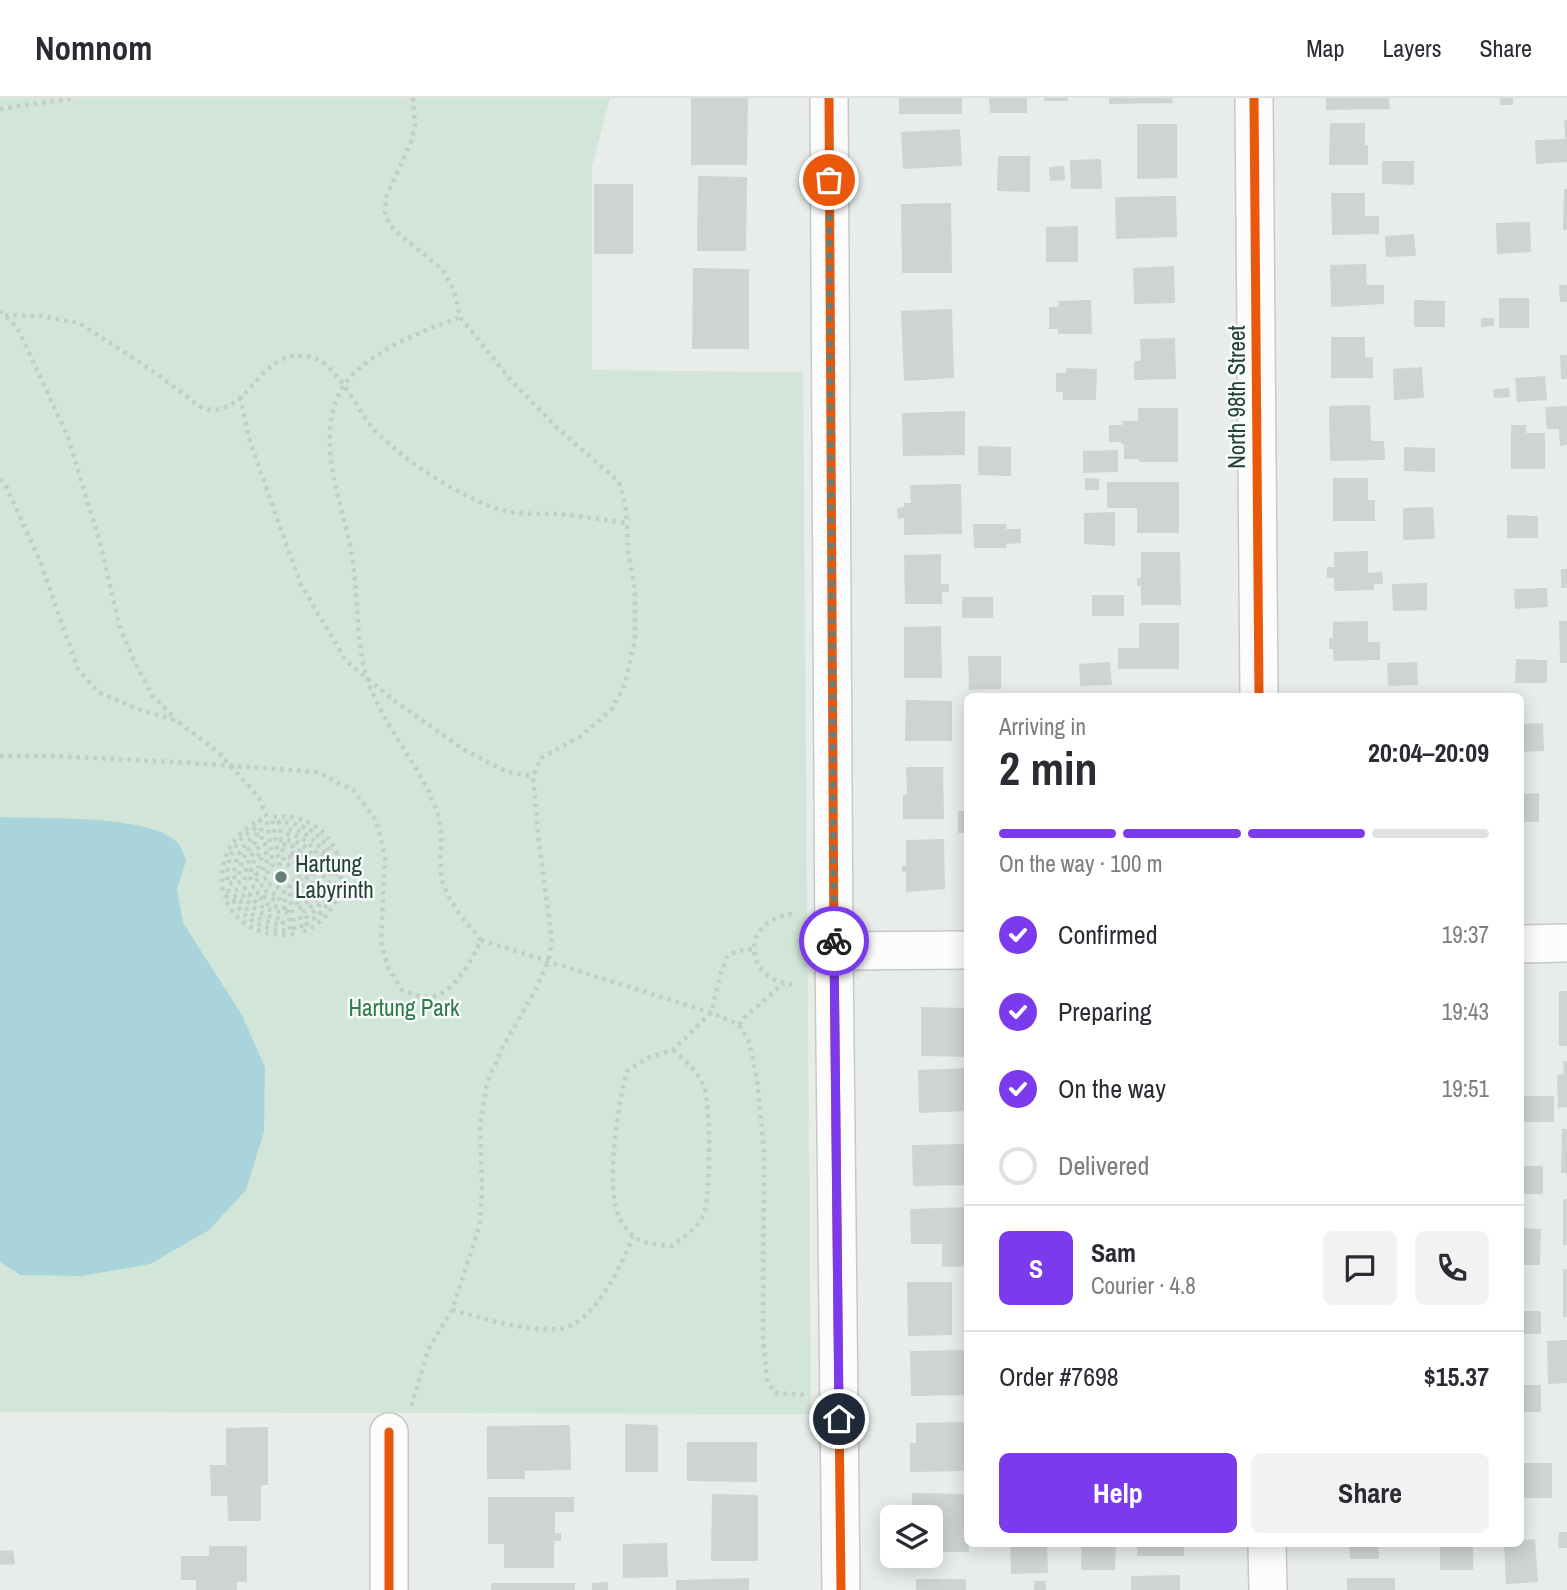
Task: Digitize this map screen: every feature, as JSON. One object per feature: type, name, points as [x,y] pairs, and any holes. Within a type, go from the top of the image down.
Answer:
[{"type":"street","points":[[829,98],[841,1590]]},
{"type":"street","name":"North 98th Street","points":[[1254,98],[1259,693]]},
{"type":"street","points":[[1524,944],[1567,943]]},
{"type":"street","points":[[834,951],[964,950]]},
{"type":"street","points":[[389,1432],[389,1590]]},
{"type":"street","points":[[1267,1547],[1268,1590]]},
{"type":"path","points":[[0,109],[74,98]]},
{"type":"path","points":[[389,1432],[408,1432],[408,1418],[428,1350],[452,1310],[480,1224],[481,1126],[487,1082],[548,962],[552,943],[533,776],[541,758],[581,736],[611,709],[625,684],[635,640],[635,590],[628,552],[625,505],[619,482],[545,416],[509,378],[460,317],[454,290],[442,269],[393,229],[384,216],[386,197],[411,142],[415,125],[413,98]]},
{"type":"path","points":[[0,311],[17,327],[68,437],[102,550],[119,625],[135,663],[152,695],[177,721],[231,765],[258,796],[266,814],[273,864],[268,871],[268,878],[251,881],[250,872],[260,853],[261,860],[256,874],[261,873],[267,861],[265,844],[250,856],[245,881],[228,884],[228,868],[233,851],[246,834],[256,828],[257,834],[246,843],[236,860],[234,877],[239,877],[241,863],[248,849],[262,837],[260,820],[244,829],[226,853],[222,869],[223,892],[269,884],[284,890],[285,908],[263,902],[259,897],[279,901],[279,896],[268,891],[250,894],[261,907],[288,912],[290,930],[265,928],[252,921],[234,901],[240,901],[258,918],[283,924],[283,919],[255,910],[243,895],[225,897],[227,902],[240,919],[261,932],[295,934],[289,887],[294,883],[296,874],[313,872],[311,888],[303,900],[302,892],[307,877],[302,878],[295,891],[298,909],[307,902],[317,887],[317,870],[335,868],[335,887],[326,907],[317,918],[306,924],[306,918],[316,910],[326,895],[330,873],[324,874],[319,898],[300,914],[302,932],[326,915],[337,899],[341,885],[338,861],[294,868],[284,862],[282,844],[291,845],[302,853],[303,856],[289,852],[290,858],[296,862],[314,859],[303,845],[291,840],[281,840],[279,822],[295,823],[319,836],[330,851],[323,852],[316,841],[303,832],[287,829],[288,834],[300,837],[311,845],[319,857],[337,854],[331,841],[308,822],[288,816],[272,817],[281,876]]},
{"type":"path","points":[[5,315],[42,316],[79,323],[150,369],[202,408],[212,410],[227,408],[269,366],[290,354],[316,358],[345,387],[369,423],[394,448],[463,494],[505,511],[561,514],[627,523]]},
{"type":"path","points":[[460,317],[430,328],[387,350],[357,370],[338,395],[330,430],[332,464],[352,555],[367,678],[382,711],[429,790],[440,825],[443,884],[460,914],[481,940],[710,1013],[739,1025],[749,1042],[757,1080],[764,1151],[763,1339],[767,1379],[775,1394],[839,1394]]},
{"type":"path","points":[[240,397],[250,442],[300,583],[346,661],[396,702],[463,749],[507,772],[533,776]]},
{"type":"path","points":[[0,479],[6,486],[40,561],[78,669],[98,692],[138,709],[177,721]]},
{"type":"path","points":[[0,756],[54,756],[317,772],[353,790],[376,820],[385,857],[381,941],[388,967],[402,990],[427,998],[448,989],[470,965],[481,940]]},
{"type":"path","points":[[792,914],[778,916],[766,922],[759,930],[754,949],[762,970],[775,980],[792,984]]},
{"type":"path","points":[[673,1050],[693,1069],[704,1086],[709,1104],[705,1214],[691,1231],[673,1246],[652,1244],[633,1237],[619,1218],[614,1196],[619,1099],[627,1071],[649,1057],[673,1050],[710,1013],[728,955],[754,949]]},
{"type":"path","points":[[739,1025],[784,983]]},
{"type":"path","points":[[452,1310],[531,1328],[560,1330],[576,1322],[601,1299],[619,1269],[633,1237]]},
{"type":"green space","name":"Hartung Park","points":[[0,98],[610,98],[592,167],[592,370],[803,372],[811,1414],[0,1412]]},
{"type":"water","points":[[0,817],[119,822],[163,833],[177,842],[186,861],[177,889],[183,923],[242,1015],[265,1067],[264,1132],[246,1190],[209,1230],[150,1264],[82,1276],[21,1275],[0,1262]]},
{"type":"building","points":[[691,98],[748,98],[747,165],[691,165]]},
{"type":"building","points":[[899,98],[962,98],[962,114],[899,114]]},
{"type":"building","points":[[989,98],[1027,98],[1027,113],[990,113]]},
{"type":"building","points":[[1044,98],[1068,98],[1068,101],[1044,101]]},
{"type":"building","points":[[1109,98],[1172,98],[1173,103],[1109,104]]},
{"type":"building","points":[[1326,98],[1389,98],[1390,109],[1326,110]]},
{"type":"building","points":[[1500,98],[1513,98],[1513,105],[1500,105]]},
{"type":"building","points":[[1567,120],[1567,162],[1536,164],[1535,140],[1565,139],[1564,121]]},
{"type":"building","points":[[1330,123],[1365,123],[1368,165],[1329,165]]},
{"type":"building","points":[[1137,124],[1177,124],[1177,178],[1137,179]]},
{"type":"building","points":[[960,129],[962,166],[903,169],[901,132]]},
{"type":"building","points":[[998,156],[1030,156],[1030,192],[997,191]]},
{"type":"building","points":[[1101,159],[1102,189],[1071,189],[1070,160]]},
{"type":"building","points":[[1382,161],[1414,161],[1414,185],[1382,184]]},
{"type":"building","points":[[1064,166],[1065,180],[1050,181],[1049,167]]},
{"type":"building","points":[[698,176],[747,177],[746,251],[697,251]]},
{"type":"building","points":[[594,184],[633,184],[633,254],[594,254]]},
{"type":"building","points":[[1564,189],[1567,189],[1567,230],[1563,230]]},
{"type":"building","points":[[1331,193],[1365,193],[1365,216],[1379,216],[1379,234],[1332,235]]},
{"type":"building","points":[[1176,196],[1177,237],[1116,239],[1115,197]]},
{"type":"building","points":[[951,203],[952,273],[902,273],[901,204]]},
{"type":"building","points":[[1530,222],[1531,252],[1497,254],[1496,223]]},
{"type":"building","points":[[1078,226],[1078,262],[1046,262],[1046,227]]},
{"type":"building","points":[[1414,234],[1416,256],[1386,257],[1385,236]]},
{"type":"building","points":[[1366,264],[1367,285],[1384,285],[1384,304],[1331,307],[1330,265]]},
{"type":"building","points":[[1174,266],[1175,303],[1134,304],[1133,268]]},
{"type":"building","points":[[693,268],[749,269],[749,349],[692,349]]},
{"type":"building","points":[[1559,285],[1567,285],[1567,302],[1560,302]]},
{"type":"building","points":[[1499,298],[1529,298],[1529,328],[1499,328]]},
{"type":"building","points":[[1091,300],[1092,334],[1058,334],[1058,329],[1049,329],[1049,307],[1058,307],[1058,301]]},
{"type":"building","points":[[1414,300],[1445,301],[1445,327],[1414,327]]},
{"type":"building","points":[[952,309],[954,378],[904,381],[901,311]]},
{"type":"building","points":[[1481,318],[1494,318],[1494,326],[1481,327]]},
{"type":"building","points":[[1331,337],[1365,337],[1365,357],[1373,357],[1373,378],[1331,378]]},
{"type":"building","points":[[1175,338],[1176,379],[1134,380],[1134,361],[1141,361],[1140,339]]},
{"type":"building","points":[[1560,355],[1567,355],[1567,379],[1561,379]]},
{"type":"building","points":[[1422,367],[1424,398],[1394,400],[1393,369]]},
{"type":"building","points":[[1066,368],[1097,369],[1096,400],[1063,400],[1063,392],[1056,392],[1056,373],[1066,373]]},
{"type":"building","points":[[1545,376],[1547,400],[1517,402],[1515,378]]},
{"type":"building","points":[[1509,388],[1510,397],[1494,398],[1493,389]]},
{"type":"building","points":[[1370,405],[1371,441],[1384,441],[1385,460],[1330,461],[1329,406]]},
{"type":"building","points":[[1567,406],[1567,445],[1560,446],[1559,429],[1547,429],[1545,407]]},
{"type":"building","points":[[1138,408],[1178,408],[1178,462],[1139,462],[1139,459],[1124,459],[1124,444],[1109,442],[1109,425],[1122,425],[1122,421],[1138,421]]},
{"type":"building","points":[[965,411],[965,455],[903,456],[902,413]]},
{"type":"building","points":[[1511,425],[1526,425],[1526,433],[1545,433],[1545,469],[1511,469]]},
{"type":"building","points":[[978,446],[1011,447],[1011,476],[978,475]]},
{"type":"building","points":[[1404,447],[1435,448],[1435,472],[1404,471]]},
{"type":"building","points":[[1118,450],[1118,472],[1083,473],[1083,451]]},
{"type":"building","points":[[1085,478],[1099,479],[1099,490],[1085,490]]},
{"type":"building","points":[[1333,478],[1368,478],[1368,500],[1375,500],[1375,521],[1333,521]]},
{"type":"building","points":[[1107,482],[1179,482],[1179,533],[1137,533],[1137,508],[1107,508]]},
{"type":"building","points":[[961,484],[962,534],[904,535],[904,518],[898,519],[897,508],[904,507],[904,503],[911,503],[910,485]]},
{"type":"building","points":[[1433,507],[1435,539],[1403,540],[1403,508]]},
{"type":"building","points":[[1115,512],[1115,546],[1084,544],[1084,513]]},
{"type":"building","points":[[1507,515],[1538,516],[1538,538],[1507,538]]},
{"type":"building","points":[[973,524],[1006,524],[1006,529],[1021,529],[1021,543],[1006,544],[1006,548],[974,548]]},
{"type":"building","points":[[1368,551],[1368,573],[1382,572],[1383,584],[1374,584],[1374,590],[1334,591],[1334,578],[1327,578],[1327,567],[1334,567],[1334,552]]},
{"type":"building","points":[[1141,552],[1180,552],[1181,605],[1141,605],[1141,586],[1137,586],[1137,578],[1141,578]]},
{"type":"building","points":[[941,554],[941,584],[949,584],[949,592],[942,592],[942,604],[905,604],[904,555]]},
{"type":"building","points":[[1561,569],[1567,569],[1567,588],[1561,588]]},
{"type":"building","points":[[1427,583],[1427,610],[1393,611],[1392,584]]},
{"type":"building","points":[[1547,588],[1548,607],[1515,609],[1514,589]]},
{"type":"building","points":[[1092,595],[1124,595],[1124,616],[1092,616]]},
{"type":"building","points":[[962,597],[993,597],[993,618],[962,618]]},
{"type":"building","points":[[1368,621],[1368,642],[1380,642],[1380,660],[1334,661],[1333,649],[1329,649],[1329,638],[1333,638],[1333,622]]},
{"type":"building","points":[[1559,621],[1567,621],[1567,663],[1560,663]]},
{"type":"building","points":[[1139,623],[1179,623],[1179,669],[1118,669],[1118,648],[1139,648]]},
{"type":"building","points":[[941,626],[942,678],[904,678],[904,627]]},
{"type":"building","points":[[968,656],[1001,656],[1001,689],[969,690]]},
{"type":"building","points":[[1516,659],[1547,660],[1547,683],[1515,683]]},
{"type":"building","points":[[1110,662],[1112,685],[1080,686],[1079,664]]},
{"type":"building","points":[[1417,662],[1418,685],[1388,686],[1387,663]]},
{"type":"building","points":[[906,700],[952,701],[952,741],[905,741]]},
{"type":"building","points":[[1543,723],[1544,751],[1524,752],[1524,724]]},
{"type":"building","points":[[906,767],[943,767],[944,819],[903,819],[903,795],[907,795]]},
{"type":"building","points":[[1539,793],[1539,822],[1524,822],[1524,794]]},
{"type":"building","points":[[958,811],[964,811],[964,833],[958,833]]},
{"type":"building","points":[[944,839],[945,889],[906,892],[906,872],[902,872],[902,866],[906,866],[906,840]]},
{"type":"building","points":[[1559,991],[1567,991],[1567,1046],[1559,1046]]},
{"type":"building","points":[[921,1007],[964,1008],[964,1057],[921,1056]]},
{"type":"building","points":[[1563,1061],[1567,1061],[1567,1107],[1558,1108],[1557,1075],[1564,1074]]},
{"type":"building","points":[[964,1068],[964,1111],[919,1113],[918,1070]]},
{"type":"building","points":[[1524,1096],[1554,1096],[1554,1122],[1524,1122]]},
{"type":"building","points":[[1562,1129],[1567,1129],[1567,1173],[1561,1173]]},
{"type":"building","points":[[964,1144],[964,1185],[913,1186],[912,1145]]},
{"type":"building","points":[[1524,1166],[1543,1166],[1543,1194],[1524,1194]]},
{"type":"building","points":[[1563,1199],[1567,1199],[1567,1245],[1563,1245]]},
{"type":"building","points":[[964,1207],[964,1266],[942,1267],[942,1244],[911,1244],[910,1209]]},
{"type":"building","points":[[1524,1228],[1541,1229],[1540,1265],[1524,1265]]},
{"type":"building","points":[[1563,1269],[1567,1269],[1567,1317],[1563,1317]]},
{"type":"building","points":[[907,1282],[952,1282],[952,1335],[908,1336]]},
{"type":"building","points":[[1524,1311],[1541,1311],[1541,1334],[1524,1334]]},
{"type":"building","points":[[1567,1340],[1567,1383],[1548,1384],[1547,1341]]},
{"type":"building","points":[[964,1350],[964,1395],[911,1396],[910,1351]]},
{"type":"building","points":[[1524,1385],[1541,1385],[1541,1412],[1524,1412]]},
{"type":"building","points":[[964,1422],[964,1471],[910,1472],[910,1443],[916,1443],[916,1423]]},
{"type":"building","points":[[625,1424],[658,1425],[658,1472],[625,1472]]},
{"type":"building","points":[[570,1425],[571,1470],[525,1471],[525,1479],[487,1479],[487,1426]]},
{"type":"building","points":[[268,1427],[268,1485],[261,1485],[261,1521],[228,1521],[227,1496],[211,1496],[210,1465],[226,1465],[226,1428]]},
{"type":"building","points":[[687,1442],[757,1442],[757,1482],[687,1481]]},
{"type":"building","points":[[1524,1463],[1552,1463],[1552,1498],[1524,1498]]},
{"type":"building","points":[[912,1493],[964,1494],[964,1547],[969,1547],[969,1552],[943,1552],[943,1505],[912,1505]]},
{"type":"building","points":[[712,1494],[758,1495],[758,1561],[711,1561]]},
{"type":"building","points":[[488,1497],[574,1497],[574,1512],[555,1512],[555,1533],[561,1533],[561,1541],[554,1541],[554,1568],[504,1568],[504,1544],[488,1544]]},
{"type":"building","points":[[1559,1532],[1567,1532],[1567,1548],[1558,1548]]},
{"type":"building","points":[[1535,1539],[1538,1582],[1506,1584],[1504,1547],[1524,1547],[1524,1540]]},
{"type":"building","points":[[667,1543],[668,1577],[623,1578],[623,1544]]},
{"type":"building","points":[[209,1546],[247,1546],[247,1582],[237,1582],[237,1590],[196,1590],[196,1580],[181,1580],[181,1556],[209,1556]]},
{"type":"building","points":[[1010,1547],[1047,1547],[1048,1573],[1011,1574]]},
{"type":"building","points":[[1081,1547],[1116,1547],[1115,1570],[1081,1570]]},
{"type":"building","points":[[1137,1547],[1184,1547],[1184,1556],[1137,1556]]},
{"type":"building","points":[[1349,1547],[1378,1547],[1379,1559],[1350,1559]]},
{"type":"building","points":[[1440,1547],[1473,1547],[1473,1570],[1440,1570]]},
{"type":"building","points":[[13,1550],[15,1564],[0,1565],[0,1551]]},
{"type":"building","points":[[1180,1575],[1180,1590],[1131,1590],[1131,1576]]},
{"type":"building","points":[[749,1578],[749,1590],[676,1590],[676,1580]]},
{"type":"building","points":[[1347,1578],[1395,1578],[1395,1590],[1347,1590]]},
{"type":"building","points":[[916,1579],[966,1579],[966,1590],[916,1590]]},
{"type":"building","points":[[1034,1581],[1046,1581],[1046,1590],[1034,1590]]},
{"type":"building","points":[[608,1582],[608,1590],[592,1590],[592,1583]]},
{"type":"building","points":[[491,1583],[575,1583],[575,1590],[491,1590]]},
{"type":"cycle path","points":[[829,98],[841,1590]]},
{"type":"cycle path","points":[[1254,98],[1259,693]]},
{"type":"cycle path","points":[[389,1432],[389,1590]]},
{"type":"way so far","points":[[829,180],[834,941]]},
{"type":"place","name":"Hartung Labyrinth","points":[[281,877]]},
{"type":"route","points":[[834,941],[839,1419]]}]
